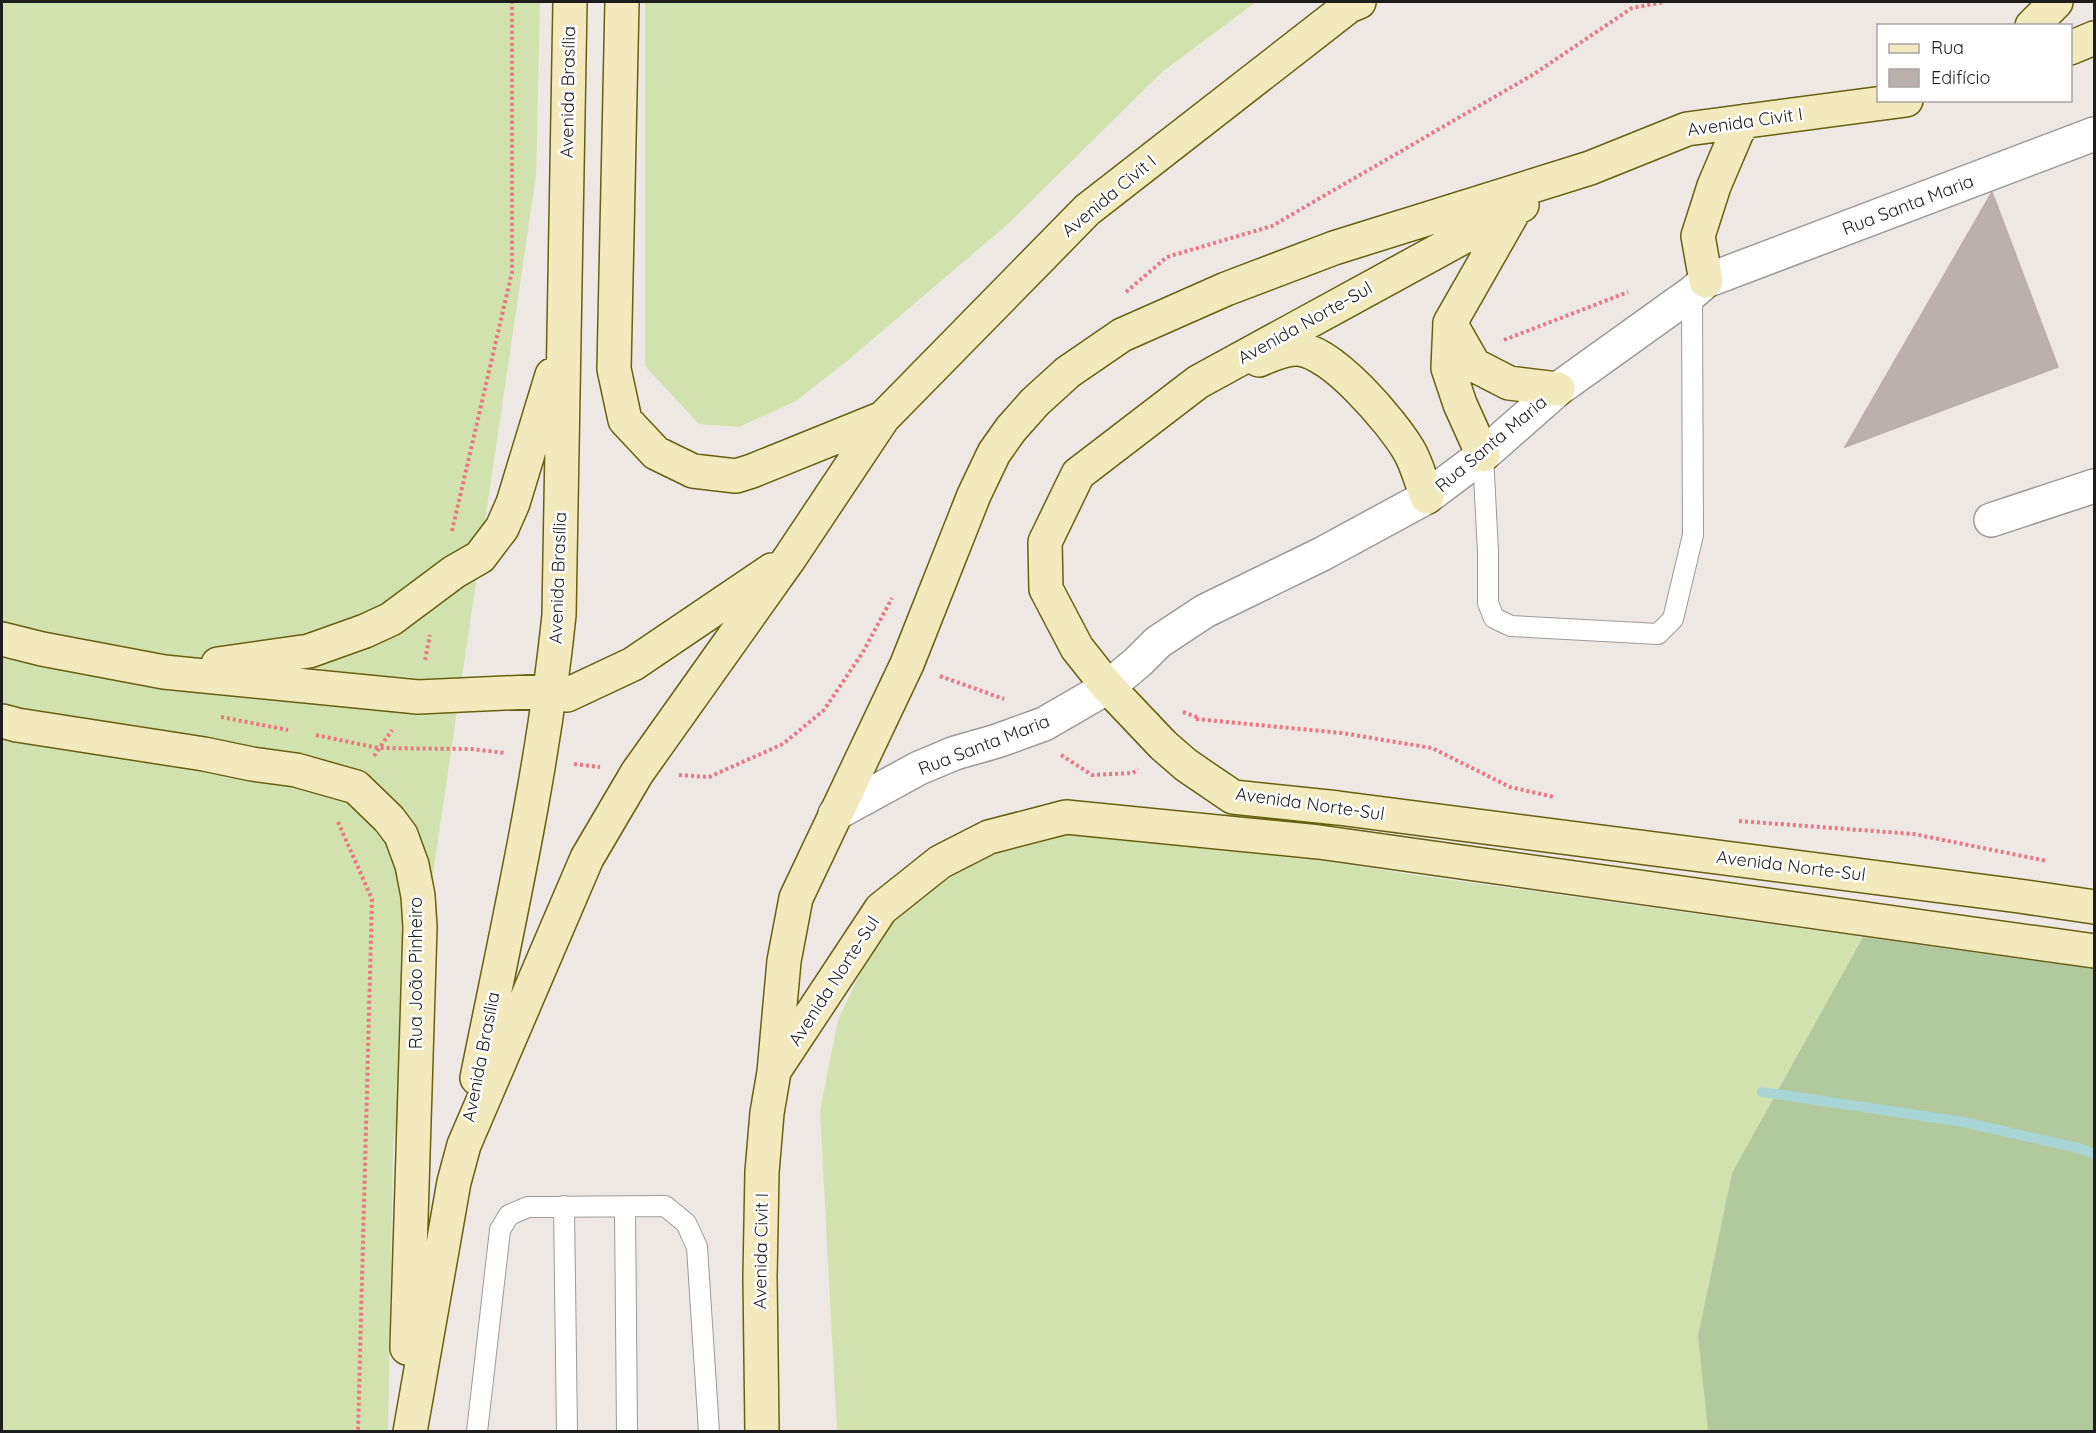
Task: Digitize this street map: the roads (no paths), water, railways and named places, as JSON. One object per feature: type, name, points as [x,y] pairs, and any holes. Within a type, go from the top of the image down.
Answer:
[{"type":"main road","name":"Avenida Brasília","points":[[464,1145],[541,758],[559,615],[570,2]]},
{"type":"main road","points":[[622,2],[614,369],[625,420],[656,453],[693,471],[736,476],[883,418]]},
{"type":"main road","name":"Avenida Civit I","points":[[883,418],[1087,210],[1349,6],[1359,2]]},
{"type":"main road","points":[[2034,24],[2056,2]]},
{"type":"main road","points":[[2072,47],[2094,38]]},
{"type":"main road","name":"Avenida Civit I","points":[[762,1431],[760,1277],[762,1172],[767,1113],[774,1072],[783,961],[796,898],[907,664],[974,495],[994,453],[1011,429],[1035,402],[1068,372],[1122,334],[1226,289],[1334,248],[1590,168],[1687,129],[1891,102]]},
{"type":"main road","points":[[1699,287],[1698,236],[1714,186],[1737,132],[1745,121]]},
{"type":"main road","name":"Avenida Norte-Sul","points":[[1590,168],[1198,382],[1077,474],[1045,542],[1046,589],[1077,648],[1108,687],[1163,745],[1186,765],[1233,797],[1397,815],[2094,907]]},
{"type":"main road","points":[[1483,455],[1460,404],[1448,368],[1450,323],[1516,208]]},
{"type":"main road","points":[[1450,323],[1474,365],[1509,383],[1557,388]]},
{"type":"main road","points":[[164,672],[309,651],[365,631],[391,619],[454,572],[480,557],[502,528],[513,503],[563,342]]},
{"type":"main road","points":[[1198,382],[1275,353],[1298,349],[1319,354],[1372,403],[1409,450],[1427,497]]},
{"type":"main road","points":[[410,1431],[450,1205],[464,1145],[587,858],[637,773],[789,559],[883,418]]},
{"type":"main road","points":[[2,639],[42,650],[164,672],[418,697],[551,691],[567,694],[633,664],[789,559]]},
{"type":"main road","name":"Rua João Pinheiro","points":[[2,721],[296,770],[334,780],[356,788],[389,819],[401,835],[412,865],[420,927],[404,1431]]},
{"type":"main road","name":"Avenida Norte-Sul","points":[[774,1072],[881,909],[940,862],[989,837],[1066,817],[1319,842],[2094,951]]},
{"type":"street","name":"Rua Santa Maria","points":[[835,813],[919,768],[955,753],[1044,724],[1108,687],[1158,642],[1205,611],[1322,554],[1427,497],[1483,455],[1557,388],[1699,287],[2094,134]]},
{"type":"street","points":[[1991,520],[2094,486]]},
{"type":"lane","points":[[1483,455],[1488,603],[1494,618],[1510,626],[1658,634],[1673,619],[1693,535],[1699,287]]},
{"type":"lane","points":[[564,1206],[567,1431]]},
{"type":"lane","points":[[477,1431],[500,1230],[509,1215],[528,1207],[665,1206],[686,1223],[697,1247],[709,1431]]},
{"type":"lane","points":[[625,1207],[627,1431]]},
{"type":"waterway","points":[[1762,1092],[1963,1122],[2082,1149],[2094,1154]]}]
